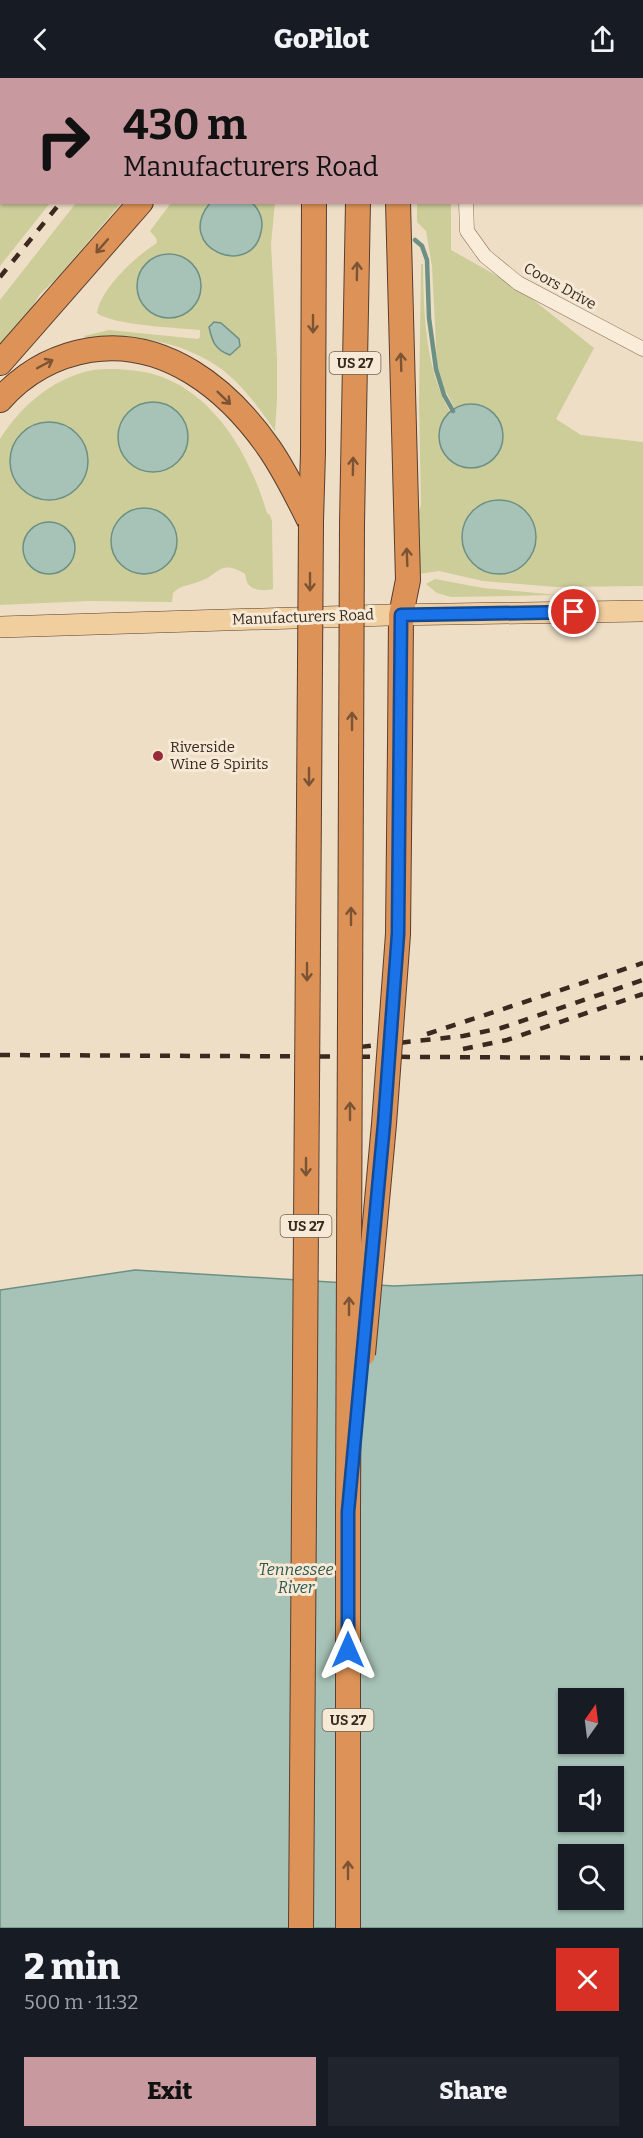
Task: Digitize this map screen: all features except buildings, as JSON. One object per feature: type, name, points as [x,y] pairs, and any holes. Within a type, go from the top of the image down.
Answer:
[{"type":"highway","points":[[0,363],[139,204]]},
{"type":"highway","name":"US 27","points":[[301,1928],[314,204]]},
{"type":"highway","name":"US 27","points":[[348,1928],[352,524],[358,204]]},
{"type":"highway","points":[[348,1512],[384,1124],[398,934],[401,615],[408,580],[398,204]]},
{"type":"highway","points":[[0,400],[13,386],[42,365],[63,356],[104,348],[173,360],[190,369],[244,418],[268,447],[311,524]]},
{"type":"main road","name":"Manufacturers Road","points":[[0,627],[401,615],[643,611]]},
{"type":"street","name":"Coors Drive","points":[[466,204],[467,231],[485,256],[518,283],[643,349]]},
{"type":"green space","points":[[0,204],[49,204],[0,266]]},
{"type":"green space","points":[[75,204],[120,204],[58,277],[40,294],[29,312],[0,346],[0,300]]},
{"type":"green space","points":[[170,204],[275,204],[271,244],[277,358],[275,431],[243,389],[220,368],[206,359],[157,341],[122,337],[88,340],[84,336],[109,330],[198,339],[200,337],[200,330],[130,323],[97,313],[112,283],[139,256],[157,243],[150,231]]},
{"type":"green space","points":[[417,204],[451,204],[451,250],[517,287],[594,348],[556,419],[581,435],[643,442],[643,586],[556,587],[483,581],[439,571],[419,574],[417,516],[421,505],[419,403],[421,264],[423,264],[426,325],[431,361],[442,396],[450,412],[455,409],[445,390],[437,365],[432,266],[426,231],[417,222]]},
{"type":"green space","points":[[116,369],[149,373],[175,383],[195,395],[227,429],[251,470],[272,521],[273,589],[253,588],[248,584],[245,574],[224,568],[205,579],[178,588],[173,593],[172,602],[89,601],[0,605],[0,439],[17,416],[49,388],[74,375],[88,371]]},
{"type":"green space","points":[[435,579],[483,588],[558,595],[451,597],[437,593],[426,584]]},
{"type":"water","points":[[209,204],[253,204],[262,220],[261,232],[254,246],[244,254],[231,256],[207,245],[201,233],[201,219]]},
{"type":"water","points":[[169,254],[187,260],[195,268],[201,286],[195,304],[187,312],[169,318],[151,312],[143,304],[137,286],[143,268],[151,260]]},
{"type":"water","points":[[214,322],[221,323],[239,339],[240,346],[230,355],[218,348],[213,341],[209,327]]},
{"type":"water","points":[[153,402],[166,405],[178,412],[185,424],[188,437],[185,450],[178,462],[166,469],[153,472],[140,469],[128,462],[121,450],[118,437],[121,424],[128,412],[140,405]]},
{"type":"water","points":[[471,404],[489,410],[497,418],[503,436],[497,454],[489,462],[471,468],[453,462],[445,454],[439,436],[445,418],[453,410]]},
{"type":"water","points":[[49,422],[64,425],[77,433],[85,446],[88,461],[85,476],[77,489],[64,497],[49,500],[34,497],[21,489],[13,476],[10,461],[13,446],[21,433],[34,425]]},
{"type":"water","points":[[492,500],[506,500],[520,506],[530,516],[536,530],[536,544],[530,558],[520,568],[506,574],[492,574],[478,568],[468,558],[462,544],[462,530],[468,516],[478,506]]},
{"type":"water","points":[[137,508],[151,508],[163,513],[172,522],[177,541],[175,554],[168,565],[151,574],[137,574],[125,569],[116,560],[111,548],[111,534],[116,522],[125,513]]},
{"type":"water","points":[[44,522],[54,522],[68,529],[75,548],[68,567],[54,574],[44,574],[34,570],[27,563],[23,553],[23,543],[27,533],[34,526]]},
{"type":"water","name":"Tennessee River","points":[[135,1270],[394,1286],[643,1275],[643,1928],[0,1928],[0,1290]]},
{"type":"waterway","points":[[415,240],[422,246],[427,260],[429,318],[436,369],[444,395],[453,411]]},
{"type":"railway","points":[[0,277],[59,204]]},
{"type":"railway","points":[[427,1034],[643,963]]},
{"type":"railway","points":[[341,1049],[463,1036],[501,1028],[643,980]]},
{"type":"railway","points":[[463,1049],[507,1040],[643,994]]},
{"type":"railway","points":[[0,1055],[643,1058]]},
{"type":"place","name":"Riverside Wine & Spirits","points":[[158,756]]},
{"type":"route","points":[[348,1650],[348,1512],[384,1124],[398,934],[401,615],[574,612]]}]
